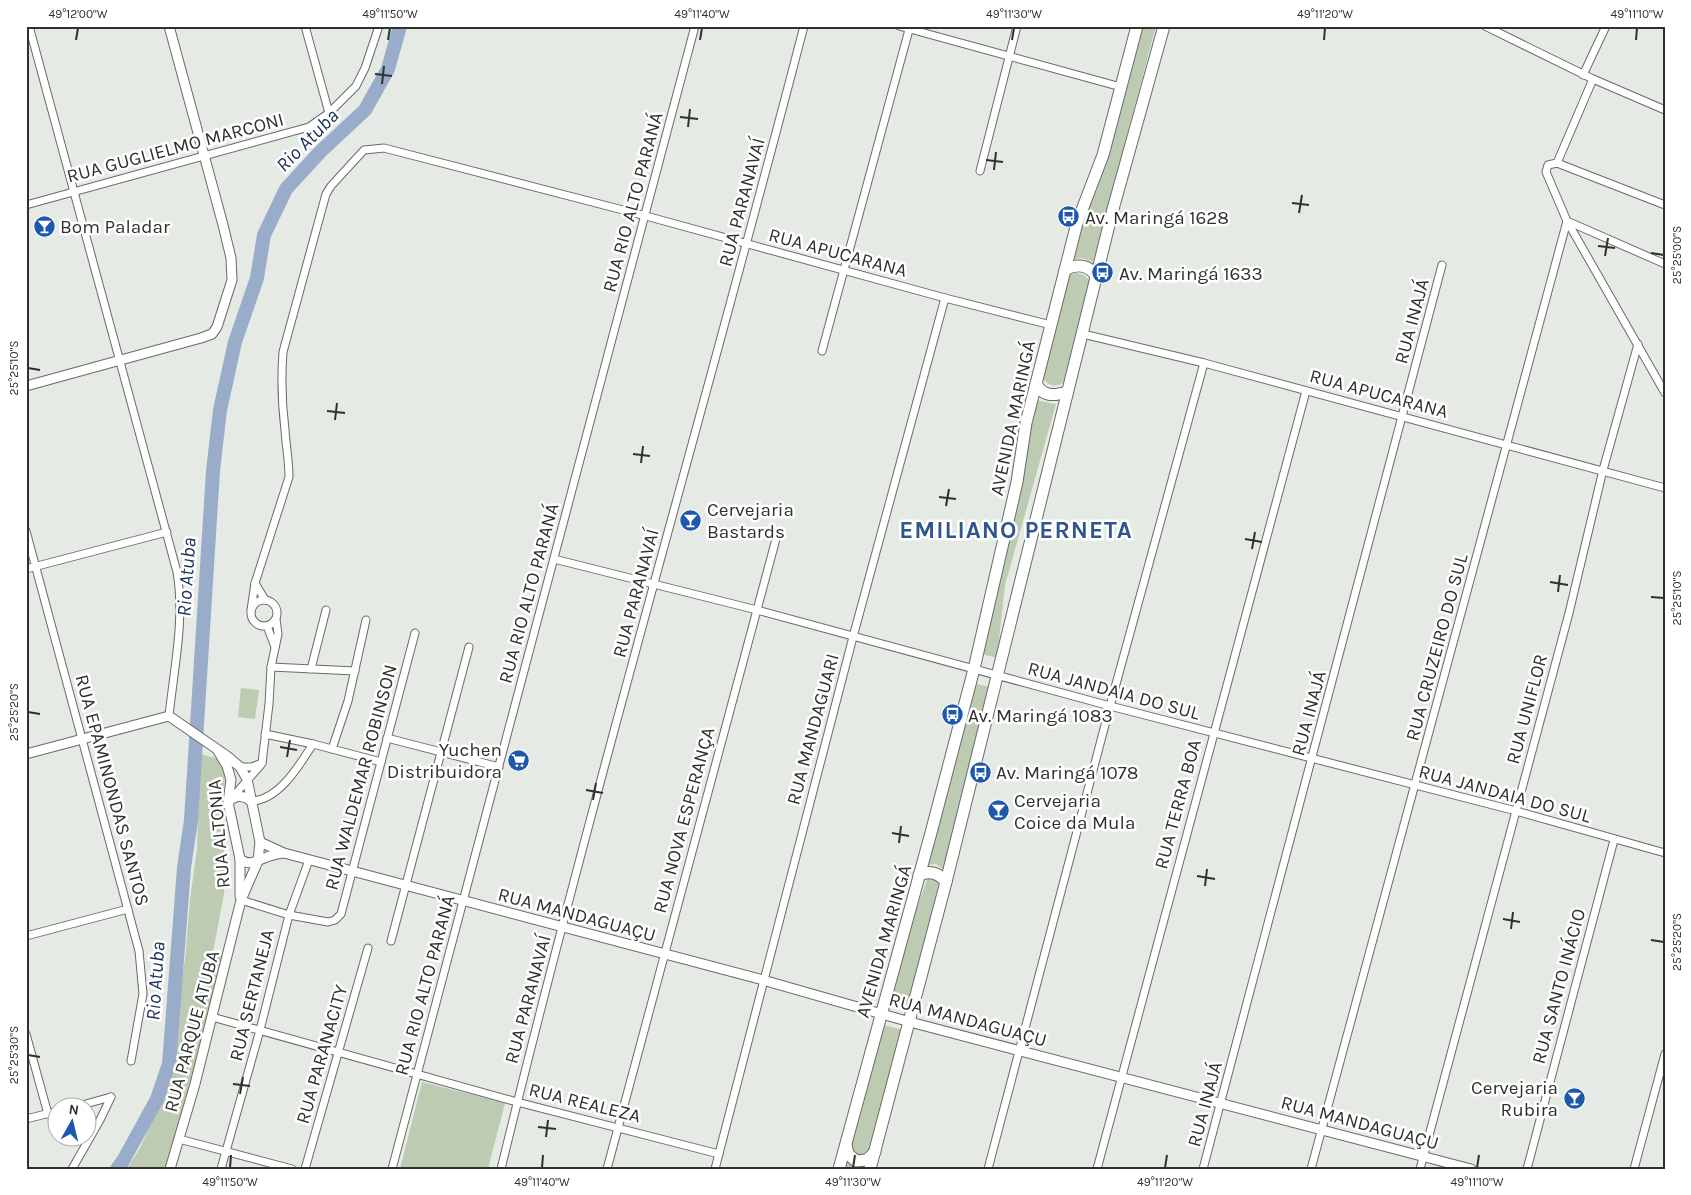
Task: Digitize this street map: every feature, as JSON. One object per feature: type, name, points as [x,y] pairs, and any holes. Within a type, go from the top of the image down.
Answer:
[{"type":"main road","name":"AVENIDA MARINGÁ","points":[[839,1169],[920,875],[974,669],[1017,482],[1026,423],[1077,223],[1103,155],[1137,26]]},
{"type":"main road","points":[[870,1169],[946,882],[1096,276],[1164,26]]},
{"type":"main road","points":[[1065,270],[1072,266],[1084,266],[1096,276]]},
{"type":"main road","points":[[1036,383],[1043,393],[1049,395],[1067,392]]},
{"type":"main road","points":[[920,875],[926,872],[936,873],[946,882]]},
{"type":"main road","points":[[846,1143],[848,1154],[856,1161],[867,1160],[874,1152]]},
{"type":"street","points":[[29,26],[167,532],[180,587],[180,615],[169,716]]},
{"type":"street","points":[[26,386],[212,334],[219,322],[233,276],[226,236],[169,26]]},
{"type":"street","points":[[305,26],[329,113]]},
{"type":"street","name":"RUA GUGLIELMO MARCONI","points":[[26,204],[309,128],[329,113],[356,86],[365,68],[379,26]]},
{"type":"street","name":"RUA RIO ALTO PARANÁ","points":[[392,1169],[695,26]]},
{"type":"street","name":"RUA PARANAVAÍ","points":[[501,1169],[562,927],[748,244],[804,26]]},
{"type":"street","points":[[899,26],[1121,87]]},
{"type":"street","points":[[980,171],[1017,26]]},
{"type":"street","points":[[1485,26],[1593,79],[1665,110]]},
{"type":"street","points":[[1583,74],[1606,26]]},
{"type":"street","points":[[822,352],[909,28]]},
{"type":"street","points":[[1557,163],[1593,79]]},
{"type":"street","name":"RUA APUCARANA","points":[[255,583],[288,477],[289,459],[284,430],[283,352],[326,194],[364,150],[384,148],[1051,325]]},
{"type":"street","points":[[1665,206],[1557,163],[1548,165],[1546,172],[1567,221],[1665,393]]},
{"type":"street","points":[[1567,221],[1665,264]]},
{"type":"street","name":"RUA CRUZEIRO DO SUL","points":[[1311,1169],[1567,221]]},
{"type":"street","name":"RUA INAJÁ","points":[[1203,1169],[1442,265]]},
{"type":"street","name":"RUA MANDAGUARI","points":[[715,1169],[853,637],[945,298]]},
{"type":"street","name":"RUA APUCARANA","points":[[1083,334],[1204,363],[1665,488]]},
{"type":"street","name":"RUA UNIFLOR","points":[[1420,1169],[1569,613],[1603,470],[1638,344]]},
{"type":"street","points":[[988,1169],[1110,706],[1204,363]]},
{"type":"street","points":[[1656,377],[1665,380]]},
{"type":"street","name":"RUA TERRA BOA","points":[[1097,1169],[1306,391]]},
{"type":"street","name":"RUA EPAMINONDAS SANTOS","points":[[26,531],[139,951],[143,978],[142,1007],[131,1061]]},
{"type":"street","points":[[26,570],[167,532]]},
{"type":"street","name":"RUA NOVA ESPERANÇA","points":[[608,1169],[776,539]]},
{"type":"street","name":"RUA JANDAIA DO SUL","points":[[554,559],[757,610],[1110,706],[1516,812],[1665,854]]},
{"type":"street","points":[[255,583],[266,600],[276,607],[278,613],[271,625],[260,626],[252,618],[255,583]]},
{"type":"street","points":[[252,610],[257,603],[266,600]]},
{"type":"street","points":[[311,669],[326,610]]},
{"type":"street","points":[[228,802],[262,762],[272,667],[278,634],[276,619]]},
{"type":"street","points":[[332,749],[348,701],[366,620]]},
{"type":"street","points":[[267,626],[275,647]]},
{"type":"street","name":"RUA WALDEMAR ROBINSON","points":[[289,915],[328,922],[335,920],[341,914],[415,633]]},
{"type":"street","points":[[391,941],[469,647]]},
{"type":"street","points":[[272,667],[355,671]]},
{"type":"street","points":[[26,754],[169,716],[217,749]]},
{"type":"street","points":[[264,734],[314,744],[381,762]]},
{"type":"street","points":[[387,738],[441,750],[499,767]]},
{"type":"street","points":[[228,802],[232,798],[239,797],[259,801],[285,784],[314,744]]},
{"type":"street","name":"RUA ALTONIA","points":[[217,749],[240,767],[247,779],[260,842],[258,860],[240,900]]},
{"type":"street","name":"RUA ALTONIA","points":[[217,749],[230,773],[228,802],[240,859],[240,900]]},
{"type":"street","points":[[240,767],[252,767],[262,762]]},
{"type":"street","name":"RUA SANTO INÁCIO","points":[[1527,1169],[1614,840]]},
{"type":"street","name":"RUA MANDAGUAÇU","points":[[260,842],[284,853],[353,872],[763,980],[910,1022],[1222,1102],[1471,1169]]},
{"type":"street","points":[[240,859],[249,863],[284,853]]},
{"type":"street","name":"RUA SERTANEJA","points":[[221,1169],[260,1030],[289,915],[309,860]]},
{"type":"street","points":[[240,900],[289,915]]},
{"type":"street","name":"RUA PARQUE ATUBA","points":[[170,1169],[212,1017],[240,900]]},
{"type":"street","points":[[26,936],[128,909]]},
{"type":"street","name":"RUA PARANACITY","points":[[306,1169],[368,948]]},
{"type":"street","name":"RUA REALEZA","points":[[212,1017],[517,1102],[719,1154]]},
{"type":"street","points":[[26,1034],[48,1114],[26,1119]]},
{"type":"street","points":[[1634,1169],[1665,1054]]},
{"type":"street","points":[[98,1101],[111,1097],[98,1124]]},
{"type":"street","points":[[179,1139],[292,1169]]},
{"type":"street","points":[[72,1169],[84,1148]]},
{"type":"green space","points":[[1143,26],[1156,26],[1093,262],[1082,258],[1074,259],[1083,224],[1107,157]]},
{"type":"green space","points":[[1076,273],[1084,275],[1090,281],[1063,383],[1051,385],[1042,376],[1069,276]]},
{"type":"green space","points":[[1035,400],[1056,404],[1005,585],[997,658],[982,654]]},
{"type":"green space","points":[[974,683],[989,687],[944,870],[936,864],[927,865]]},
{"type":"green space","points":[[241,688],[259,690],[255,719],[238,717]]},
{"type":"green space","points":[[200,754],[219,759],[225,774],[224,790],[218,811],[225,859],[224,894],[213,952],[223,954],[193,1076],[165,1169],[127,1169],[148,1130],[177,1056],[176,1009],[185,960],[197,848]]},
{"type":"green space","points":[[928,877],[939,880],[939,883],[908,1005],[889,1000],[914,910],[918,905]]},
{"type":"green space","points":[[884,1025],[903,1030],[865,1169],[845,1169]]},
{"type":"green space","points":[[422,1082],[505,1103],[488,1169],[400,1169]]},
{"type":"waterway","name":"Rio Atuba","points":[[117,1169],[157,1099],[169,1064],[184,868],[191,820],[213,471],[220,410],[235,342],[257,278],[264,235],[286,189],[320,152],[365,110],[388,69],[400,26]]},
{"type":"place","name":"Av. Maringá 1628","points":[[1069,217]]},
{"type":"place","name":"Bom Paladar","points":[[44,226]]},
{"type":"place","name":"Av. Maringá 1633","points":[[1103,273]]},
{"type":"place","name":"Cervejaria Bastards","points":[[691,520]]},
{"type":"place","name":"Av. Maringá 1083","points":[[952,715]]},
{"type":"place","name":"Yuchen Distribuidora","points":[[518,760]]},
{"type":"place","name":"Av. Maringá 1078","points":[[980,772]]},
{"type":"place","name":"Cervejaria Coice da Mula","points":[[998,811]]},
{"type":"place","name":"Cervejaria Rubira","points":[[1574,1098]]},
{"type":"district","name":"EMILIANO PERNETA","points":[[1016,530]]}]
